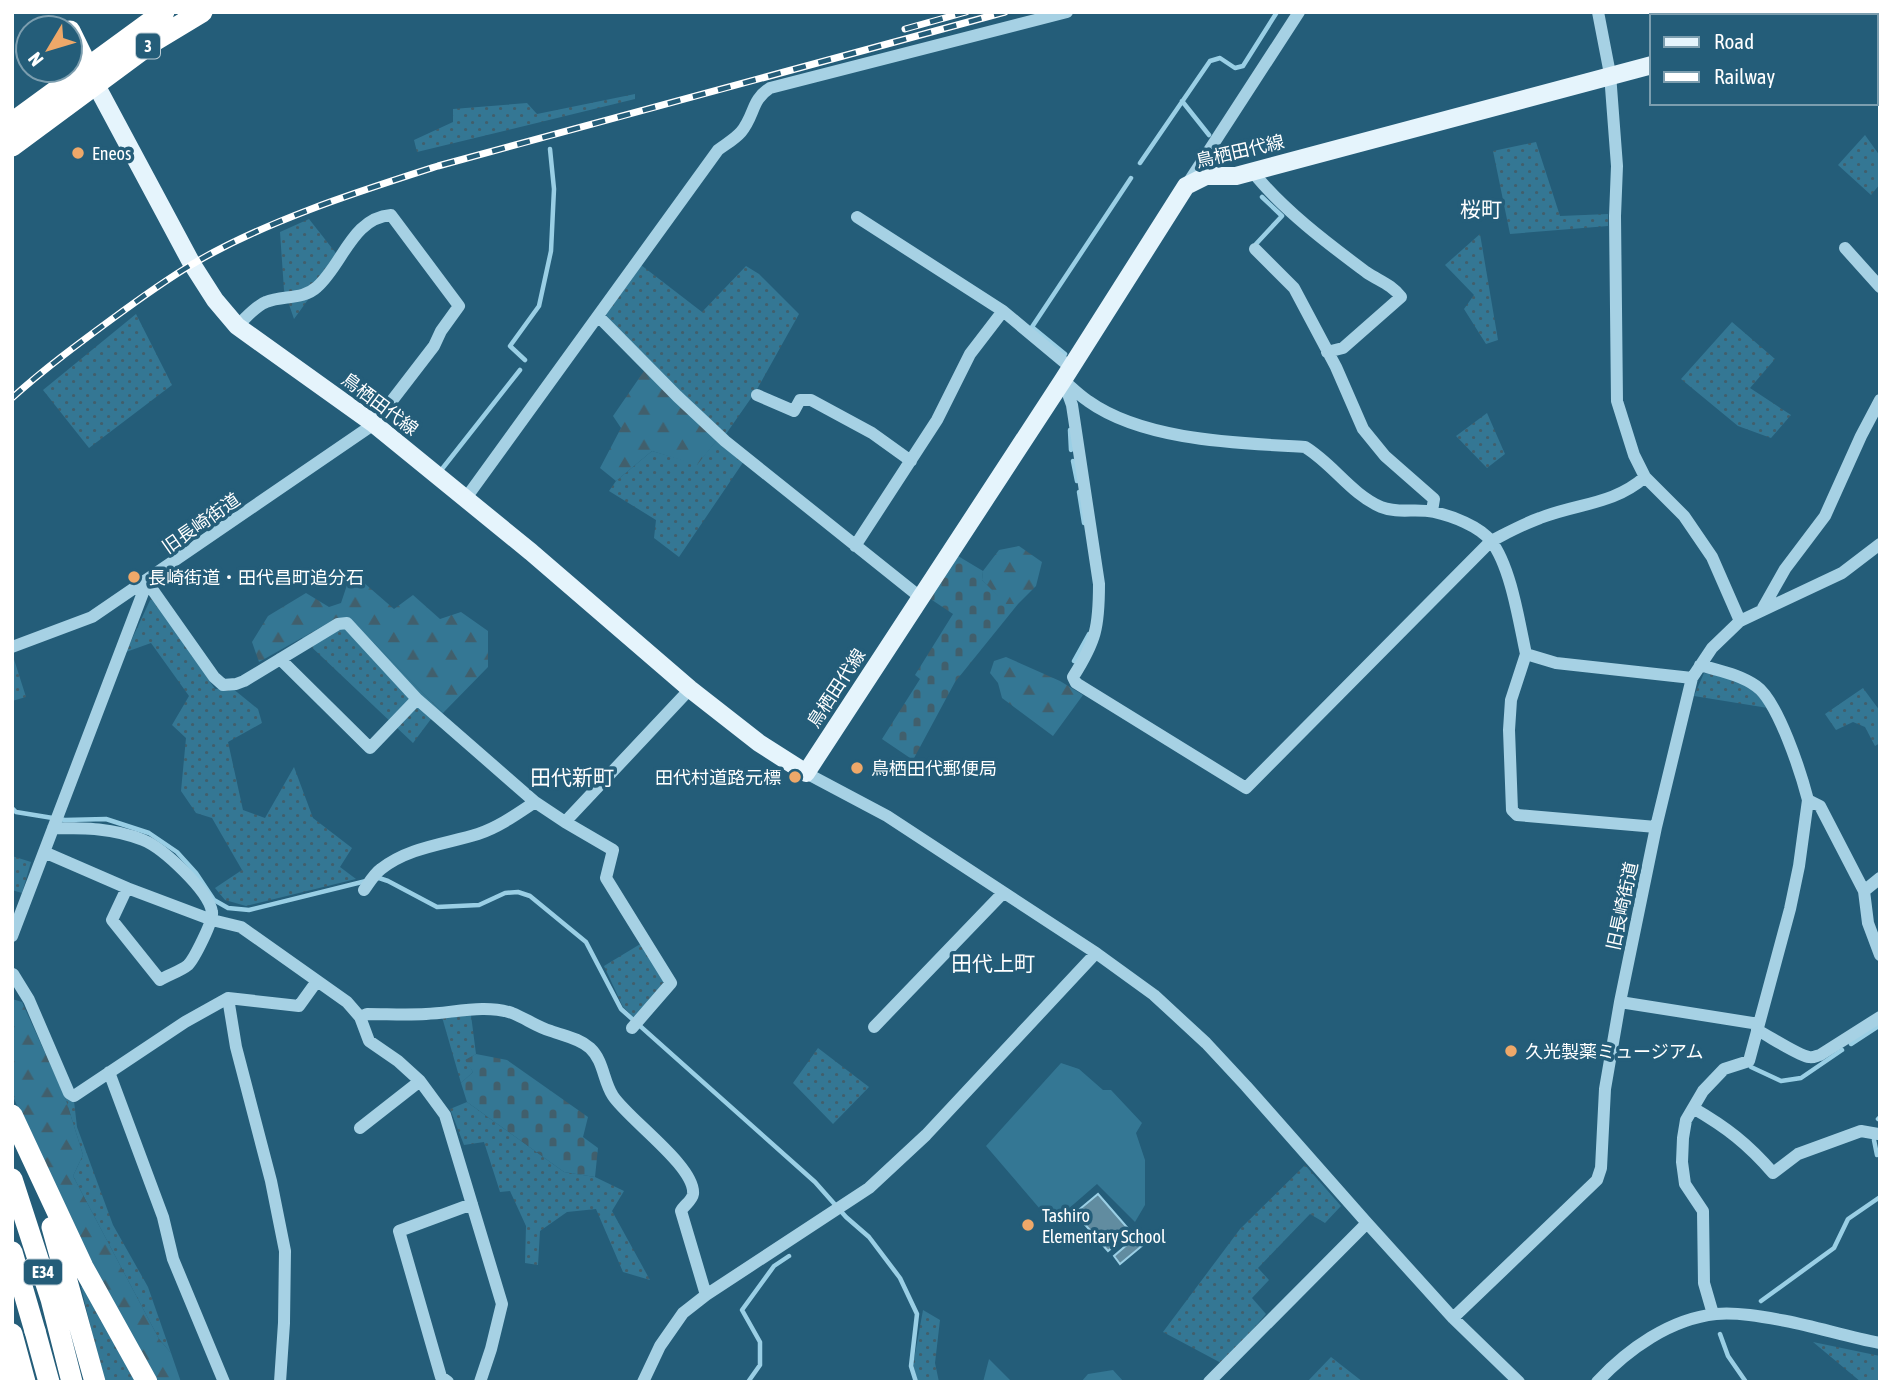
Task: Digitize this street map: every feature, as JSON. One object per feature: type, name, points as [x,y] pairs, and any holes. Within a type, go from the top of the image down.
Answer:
[{"type":"highway","name":"3","points":[[12,122],[202,12]]},
{"type":"highway","name":"3","points":[[12,146],[91,75],[149,16]]},
{"type":"highway","points":[[84,60],[91,75]]},
{"type":"highway","points":[[12,1115],[83,1267],[147,1382]]},
{"type":"highway","points":[[25,1146],[48,1212],[95,1382]]},
{"type":"highway","name":"E34","points":[[12,1179],[34,1242],[67,1377]]},
{"type":"highway","name":"E34","points":[[12,1252],[49,1382]]},
{"type":"highway","points":[[12,1335],[67,1377]]},
{"type":"highway","points":[[12,1335],[25,1382]]},
{"type":"highway","points":[[12,1359],[36,1382]]},
{"type":"main road","name":"鳥栖田代線","points":[[91,75],[192,264],[215,300],[237,326],[374,424],[466,498],[690,689],[759,743],[806,773],[1186,186],[1206,176],[1236,176],[1650,65]]},
{"type":"street","points":[[466,498],[718,150],[741,132],[759,95],[770,88],[1067,12]]},
{"type":"street","points":[[1186,186],[1299,12]]},
{"type":"street","points":[[1598,12],[1610,74],[1617,166],[1617,401],[1633,455],[1645,477],[1684,516],[1712,557],[1740,621]]},
{"type":"street","points":[[1252,171],[1286,207],[1368,273],[1392,286],[1401,297],[1343,348],[1327,352]]},
{"type":"street","name":"旧長崎街道","points":[[12,647],[92,617],[147,582],[374,424],[435,346],[441,331],[459,306],[391,215],[380,216],[359,228],[340,261],[314,290],[266,302],[237,326]]},
{"type":"street","points":[[857,216],[1003,310],[1066,373],[1089,402],[1138,424],[1177,436],[1305,447],[1322,458],[1359,494],[1379,506],[1391,511],[1432,511],[1471,526],[1491,541],[1509,580],[1526,654],[1511,700],[1509,730],[1512,810],[1517,815],[1656,827]]},
{"type":"street","points":[[1845,248],[1880,287]]},
{"type":"street","points":[[1255,249],[1294,288],[1363,429],[1385,456],[1434,499],[1432,511]]},
{"type":"street","points":[[855,546],[937,420],[970,354],[1003,310]]},
{"type":"street","points":[[599,317],[725,441],[920,597]]},
{"type":"street","points":[[1066,373],[1099,584],[1096,636],[1073,677],[1076,683],[1245,788],[1491,541],[1539,518],[1609,500],[1630,490],[1645,477]]},
{"type":"street","points":[[757,395],[794,411],[800,400],[811,400],[872,433],[911,461]]},
{"type":"street","points":[[1763,608],[1784,569],[1825,516],[1880,400]]},
{"type":"street","name":"旧長崎街道","points":[[1453,1318],[1591,1189],[1597,1180],[1601,1168],[1605,1088],[1620,1002],[1656,827],[1692,678],[1723,635],[1740,621],[1842,573],[1880,544]]},
{"type":"street","points":[[147,582],[214,677],[223,685],[244,681],[338,624],[347,623],[417,699],[535,802],[613,850],[606,878],[671,983],[635,1025]]},
{"type":"street","points":[[12,936],[147,582]]},
{"type":"street","points":[[1526,654],[1556,663],[1692,678]]},
{"type":"street","points":[[280,659],[370,748],[417,699]]},
{"type":"street","points":[[1700,665],[1740,676],[1760,688],[1792,746],[1808,800],[1790,909],[1749,1061],[1724,1069],[1703,1091],[1686,1120],[1682,1162],[1685,1184],[1703,1211],[1704,1283],[1713,1314]]},
{"type":"street","points":[[565,821],[690,689]]},
{"type":"street","points":[[806,773],[887,816],[1096,953],[1154,995],[1206,1043],[1453,1318],[1519,1382]]},
{"type":"street","points":[[1808,800],[1820,806],[1864,891],[1868,923],[1880,955]]},
{"type":"street","points":[[364,890],[379,871],[421,848],[480,833],[509,820],[535,802]]},
{"type":"street","points":[[53,828],[103,829],[147,841],[172,859],[189,876],[212,910],[212,920],[189,964],[160,980],[112,920],[127,888]]},
{"type":"street","points":[[44,852],[127,888],[212,920],[241,927],[347,1002],[360,1017],[369,1041],[398,1061],[420,1081],[445,1115],[502,1304],[480,1382]]},
{"type":"street","points":[[1864,891],[1880,878]]},
{"type":"street","points":[[874,1027],[1003,893]]},
{"type":"street","points":[[643,1382],[660,1346],[683,1313],[706,1295],[869,1188],[926,1135],[1096,953]]},
{"type":"street","points":[[12,973],[29,1000],[69,1093],[74,1096],[194,1017],[228,998],[299,1006],[317,981]]},
{"type":"street","points":[[228,998],[236,1047],[271,1181],[285,1251],[284,1323],[279,1382]]},
{"type":"street","points":[[1620,1002],[1758,1027],[1805,1057],[1812,1058],[1880,1017]]},
{"type":"street","points":[[360,1017],[367,1014],[427,1014],[476,1010],[510,1012],[590,1048],[603,1067],[612,1095],[647,1133],[670,1153],[690,1183],[692,1199],[681,1211],[706,1295]]},
{"type":"street","points":[[109,1072],[163,1217],[173,1259],[224,1382]]},
{"type":"street","points":[[360,1128],[420,1081]]},
{"type":"street","points":[[1693,1108],[1741,1139],[1773,1173],[1798,1154],[1861,1131],[1879,1136]]},
{"type":"street","points":[[448,1382],[441,1377],[399,1231],[472,1204]]},
{"type":"street","points":[[1209,1382],[1367,1223]]},
{"type":"street","points":[[1597,1382],[1636,1347],[1660,1332],[1713,1314],[1786,1321],[1880,1343]]},
{"type":"green space","points":[[635,94],[635,99],[417,152],[414,140],[453,122],[453,109],[527,103],[537,114]]},
{"type":"green space","points":[[1865,135],[1880,156],[1880,184],[1871,195],[1838,165]]},
{"type":"green space","points":[[1536,142],[1560,216],[1608,214],[1608,226],[1510,234],[1493,151]]},
{"type":"green space","points":[[309,219],[339,257],[294,319],[284,290],[280,232]]},
{"type":"green space","points":[[1480,234],[1498,340],[1486,344],[1464,309],[1474,295],[1445,265]]},
{"type":"green space","points":[[641,265],[702,312],[746,266],[759,274],[799,314],[756,391],[726,434],[650,363],[606,315]]},
{"type":"green space","points":[[136,314],[172,385],[89,448],[43,390]]},
{"type":"green space","points":[[1732,322],[1775,359],[1750,388],[1791,415],[1771,438],[1738,426],[1681,379]]},
{"type":"green space","points":[[644,371],[717,440],[697,465],[652,451],[616,481],[600,468],[621,428],[613,416]]},
{"type":"green space","points":[[1487,413],[1505,454],[1487,468],[1456,436]]},
{"type":"green space","points":[[717,440],[744,461],[679,557],[654,538],[656,520],[609,491],[616,481],[652,451],[697,464]]},
{"type":"green space","points":[[1019,546],[1042,562],[1036,586],[1018,604],[1006,605],[982,580],[983,571],[999,550]]},
{"type":"green space","points":[[958,556],[983,571],[982,580],[1006,604],[1018,604],[955,682],[913,760],[882,739],[920,679],[915,675],[953,614],[929,598]]},
{"type":"green space","points":[[363,582],[394,609],[413,595],[440,619],[461,612],[488,631],[488,667],[443,713],[350,619],[337,618],[259,662],[252,642],[268,616],[306,593],[329,607],[341,603],[347,585]]},
{"type":"green space","points":[[152,596],[215,689],[232,688],[258,709],[262,723],[228,742],[243,810],[265,818],[294,767],[313,818],[352,848],[340,867],[356,879],[246,906],[225,900],[215,888],[242,870],[212,818],[196,813],[181,791],[186,738],[172,725],[189,696],[151,643],[126,652]]},
{"type":"green space","points":[[337,618],[350,619],[443,713],[431,719],[413,743],[302,638]]},
{"type":"green space","points":[[12,653],[26,697],[12,701]]},
{"type":"green space","points":[[1006,657],[1060,681],[1083,695],[1053,736],[1002,698],[998,683],[990,673],[994,661]]},
{"type":"green space","points":[[1704,673],[1740,682],[1754,691],[1768,708],[1694,696]]},
{"type":"green space","points":[[1863,688],[1880,711],[1880,743],[1875,746],[1865,727],[1853,722],[1836,730],[1825,714]]},
{"type":"green space","points":[[12,856],[31,862],[22,893],[12,890]]},
{"type":"green space","points":[[642,943],[665,980],[636,1019],[623,1007],[604,966]]},
{"type":"green space","points":[[12,999],[22,1002],[65,1097],[83,1155],[73,1176],[159,1339],[171,1353],[181,1382],[159,1382],[117,1311],[47,1175],[12,1094]]},
{"type":"green space","points":[[471,1015],[476,1054],[466,1060],[473,1072],[461,1083],[442,1017]]},
{"type":"green space","points":[[818,1048],[869,1087],[833,1124],[793,1083]]},
{"type":"green space","points":[[476,1054],[507,1060],[588,1117],[583,1137],[598,1148],[595,1177],[564,1172],[467,1102],[461,1083],[473,1072],[465,1060]]},
{"type":"green space","points":[[1061,1063],[1079,1069],[1103,1090],[1111,1090],[1142,1123],[1136,1133],[1145,1160],[1145,1205],[1135,1222],[1097,1184],[1052,1223],[986,1146]]},
{"type":"green space","points":[[65,1097],[74,1101],[77,1127],[113,1225],[148,1287],[171,1353],[159,1339],[73,1176],[83,1155]]},
{"type":"green space","points":[[467,1102],[564,1172],[595,1177],[624,1191],[612,1211],[650,1280],[623,1272],[596,1209],[567,1212],[540,1231],[538,1265],[525,1263],[526,1226],[510,1191],[500,1192],[484,1142],[464,1145],[450,1109]]},
{"type":"green space","points":[[1305,1165],[1341,1206],[1325,1223],[1310,1214],[1258,1268],[1269,1280],[1252,1298],[1266,1314],[1223,1364],[1163,1332],[1240,1229]]},
{"type":"green space","points":[[81,1287],[85,1287],[137,1382],[104,1382]]},
{"type":"green space","points":[[923,1310],[940,1320],[935,1363],[939,1382],[918,1382],[913,1365]]},
{"type":"green space","points":[[1813,1342],[1880,1356],[1880,1382],[1861,1382]]},
{"type":"green space","points":[[1331,1357],[1363,1382],[1307,1382]]},
{"type":"green space","points":[[989,1359],[1012,1382],[983,1382]]},
{"type":"green space","points":[[1113,1370],[1124,1382],[1081,1382],[1088,1374]]},
{"type":"shaded area","points":[[1098,1194],[1131,1232],[1108,1251],[1075,1213]]},
{"type":"shaded area","points":[[1136,1237],[1143,1245],[1120,1264],[1114,1256]]},
{"type":"waterway","points":[[1140,163],[1210,61],[1220,58],[1235,68],[1243,66],[1277,12]]},
{"type":"waterway","points":[[1182,101],[1209,135]]},
{"type":"waterway","points":[[525,360],[510,346],[539,306],[551,251],[554,189],[550,149]]},
{"type":"waterway","points":[[1065,354],[1032,327],[1131,178]]},
{"type":"waterway","points":[[1256,244],[1282,216],[1262,197]]},
{"type":"waterway","points":[[442,469],[520,370]]},
{"type":"waterway","points":[[1070,430],[1071,450]]},
{"type":"waterway","points":[[1073,461],[1077,481]]},
{"type":"waterway","points":[[1079,492],[1084,523]]},
{"type":"waterway","points":[[1074,661],[1089,634]]},
{"type":"waterway","points":[[12,808],[16,812],[65,820],[106,819],[149,833],[177,852],[196,873],[214,900],[228,908],[249,910],[366,881]]},
{"type":"waterway","points":[[374,879],[388,881],[437,907],[479,905],[505,893],[518,892],[530,896],[586,942],[621,1009],[815,1182],[846,1217],[869,1237],[900,1278],[917,1314],[911,1366],[916,1382]]},
{"type":"waterway","points":[[1851,1044],[1880,1025]]},
{"type":"waterway","points":[[1751,1067],[1781,1081],[1801,1078],[1842,1050]]},
{"type":"waterway","points":[[1874,1140],[1877,1155]]},
{"type":"waterway","points":[[1761,1301],[1834,1248],[1848,1219],[1880,1197]]},
{"type":"waterway","points":[[748,1382],[760,1365],[760,1342],[742,1310],[774,1266],[789,1256]]},
{"type":"waterway","points":[[1720,1334],[1728,1356],[1746,1382]]},
{"type":"railway","points":[[905,29],[966,12]]},
{"type":"railway","points":[[12,398],[87,338],[181,271],[280,221],[438,166],[1005,12]]},
{"type":"place","name":"Eneos","points":[[78,153]]},
{"type":"place","name":"長崎街道・田代昌町追分石","points":[[134,577]]},
{"type":"place","name":"鳥栖田代郵便局","points":[[857,768]]},
{"type":"place","name":"田代村道路元標","points":[[795,777]]},
{"type":"place","name":"久光製薬ミュージアム","points":[[1511,1051]]},
{"type":"place","name":"Tashiro Elementary School","points":[[1028,1225]]},
{"type":"district","name":"桜町","points":[[1481,209]]},
{"type":"district","name":"田代新町","points":[[572,777]]},
{"type":"district","name":"田代上町","points":[[993,963]]}]
